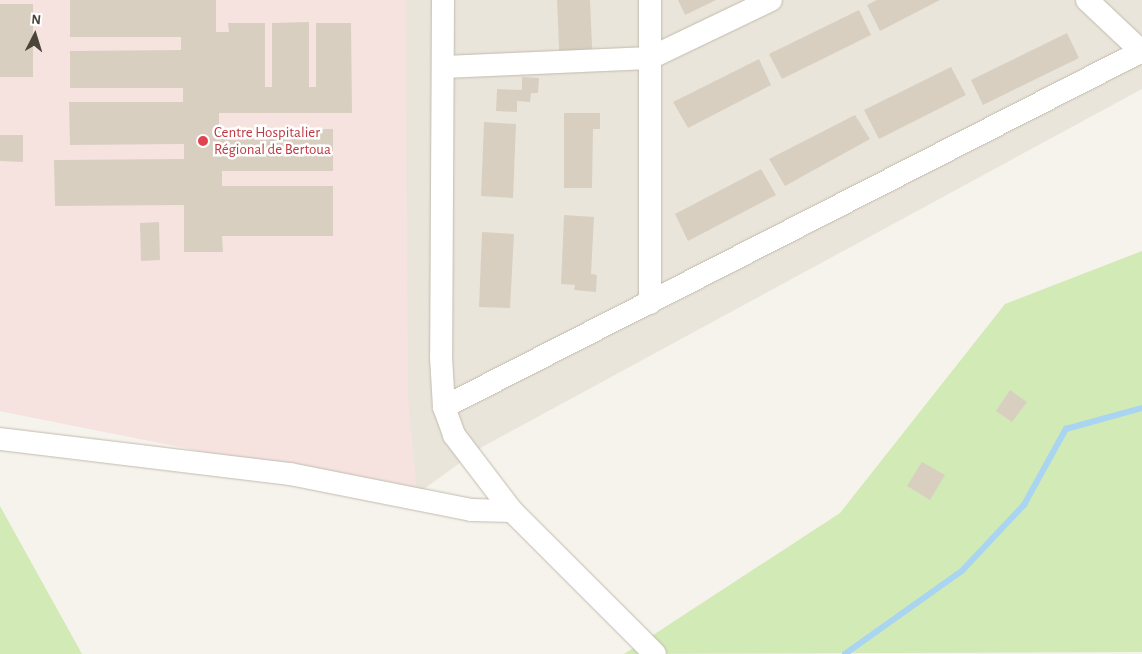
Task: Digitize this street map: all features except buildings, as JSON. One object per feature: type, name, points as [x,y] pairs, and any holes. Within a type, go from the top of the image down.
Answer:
[{"type":"street","points":[[443,0],[441,357],[444,407],[454,436],[512,511],[655,654]]},
{"type":"street","points":[[650,0],[650,304]]},
{"type":"street","points":[[444,67],[650,58],[771,0]]},
{"type":"street","points":[[444,407],[650,304],[1142,52],[1087,0]]},
{"type":"street","points":[[0,439],[290,474],[471,510],[512,511]]},
{"type":"shaded area","points":[[0,0],[1142,0],[1142,89],[482,447],[417,494],[0,411]]},
{"type":"shaded area","name":"Centre Hospitalier Régional de Bertoua","points":[[0,0],[405,0],[408,398],[417,494],[0,411]]},
{"type":"green space","points":[[1142,251],[1142,652],[624,654],[840,513],[1005,304]]},
{"type":"green space","points":[[0,506],[82,654],[0,654]]},
{"type":"waterway","points":[[845,654],[962,571],[1024,505],[1066,429],[1142,408]]},
{"type":"place","name":"Centre Hospitalier Régional de Bertoua","points":[[203,141]]}]
